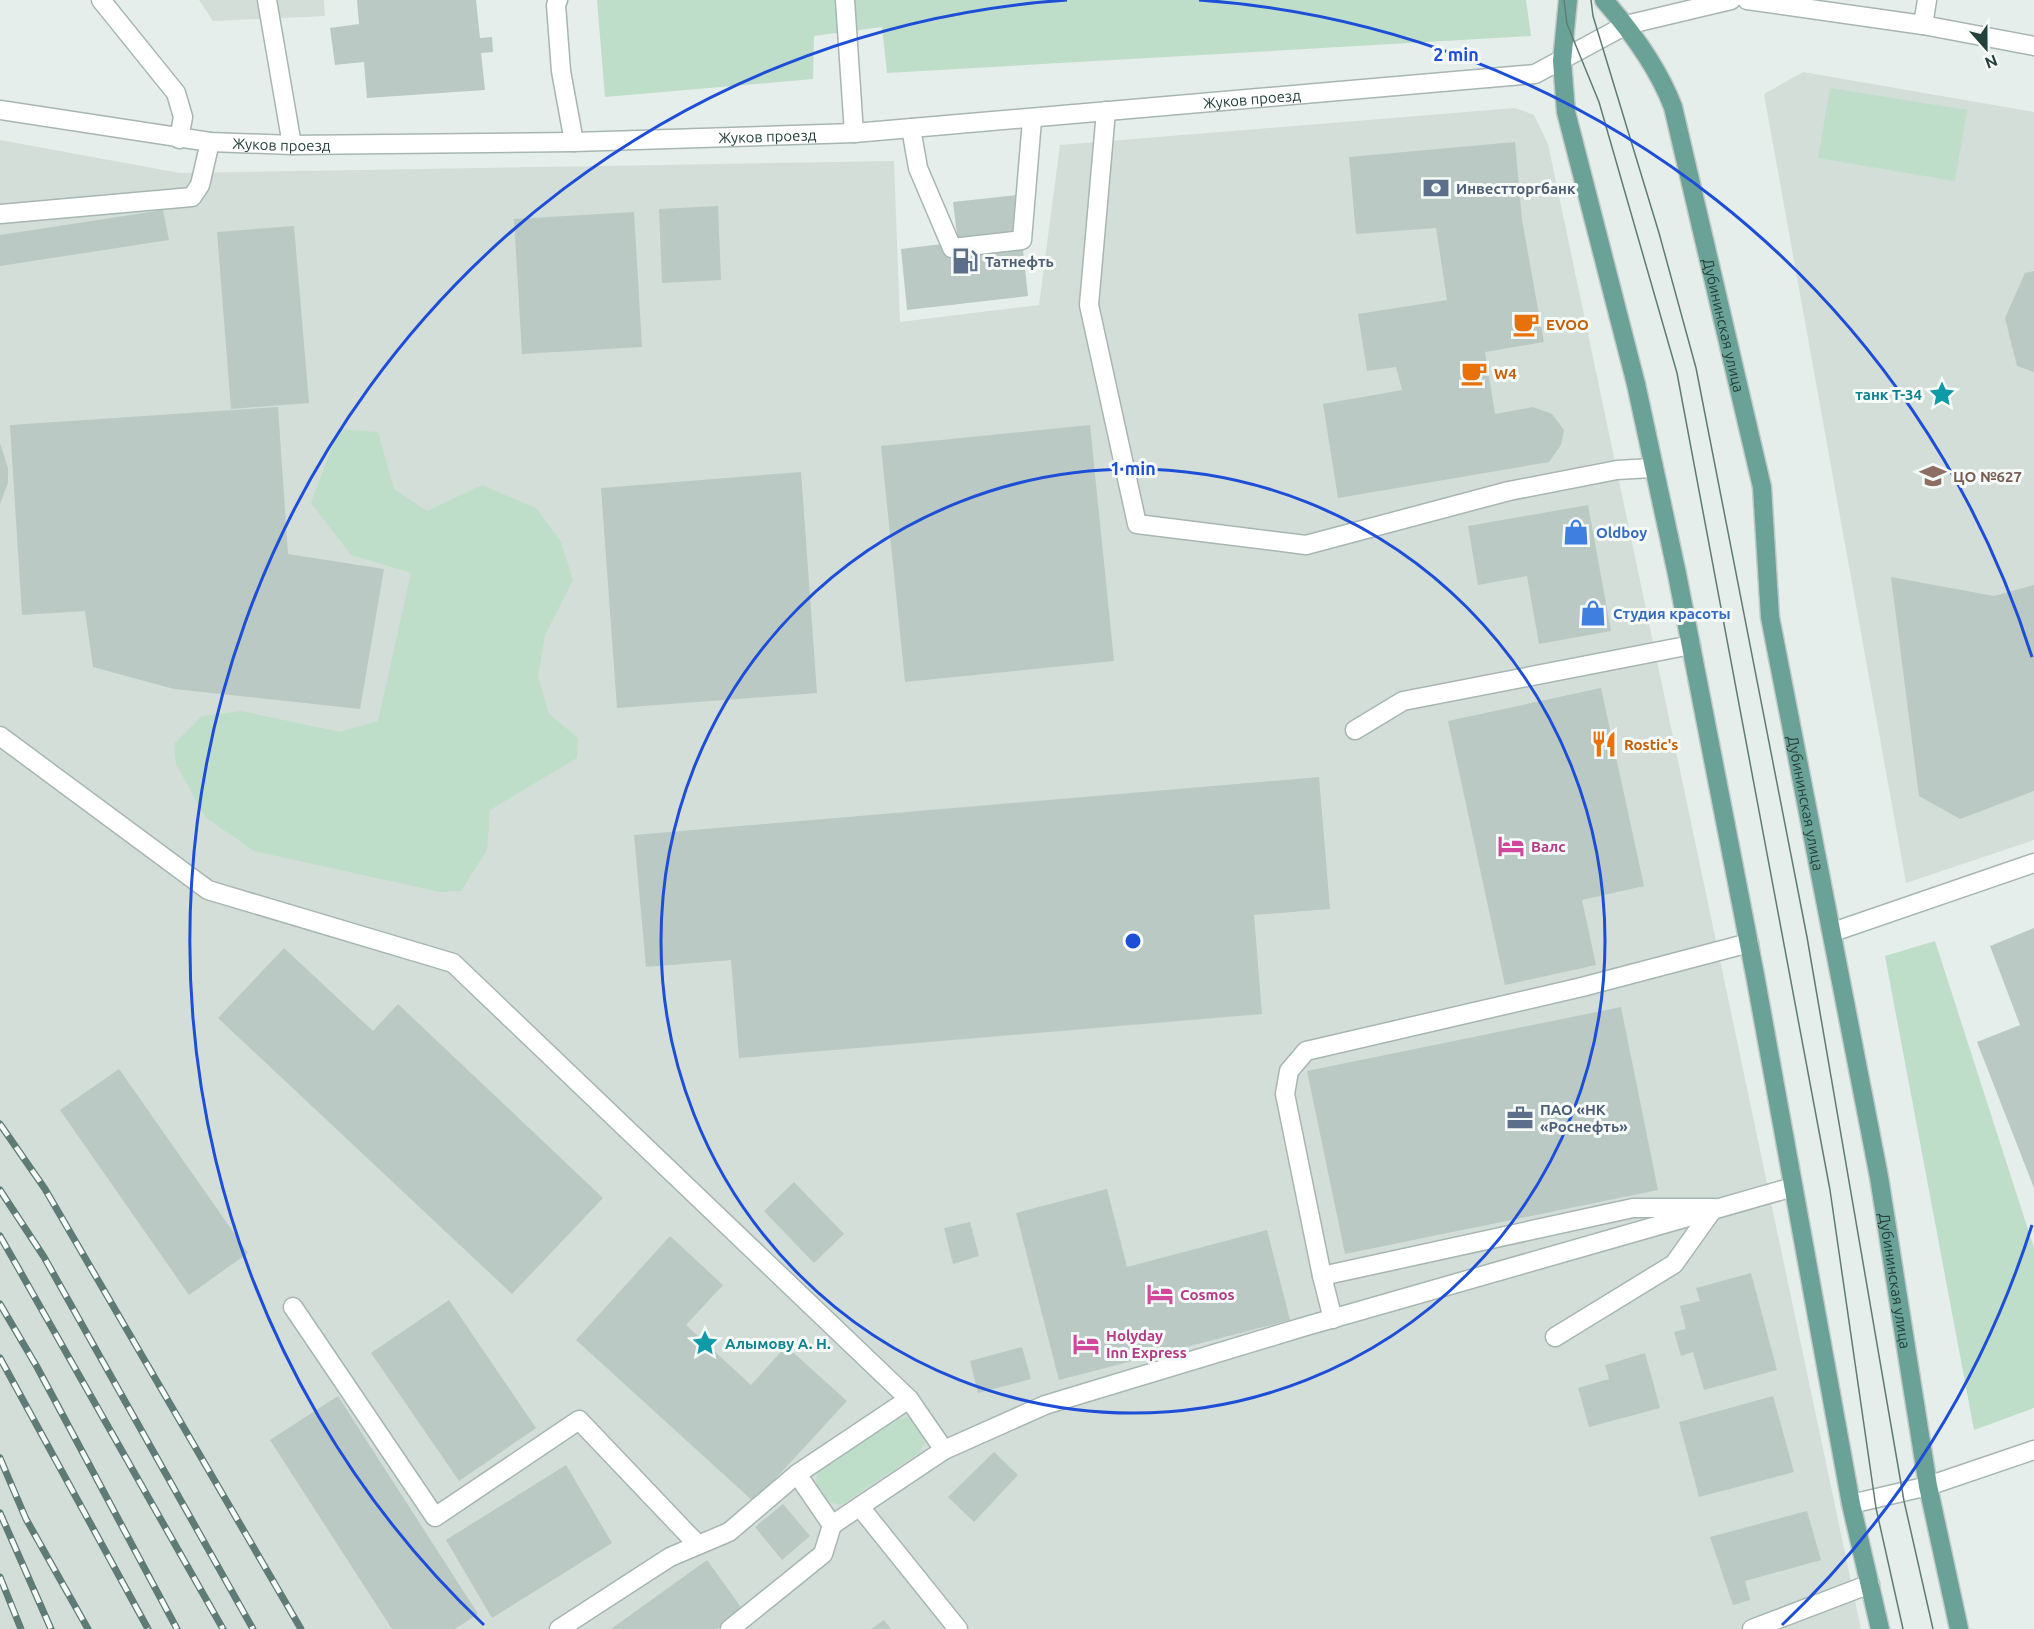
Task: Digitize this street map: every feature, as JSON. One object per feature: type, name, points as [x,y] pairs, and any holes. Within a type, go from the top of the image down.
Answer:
[{"type":"main road","points":[[1568,0],[1562,61],[1566,112],[1636,384],[1691,645],[1749,943],[1851,1504],[1880,1629]]},
{"type":"main road","name":"Дубининская улица","points":[[1604,0],[1626,25],[1663,81],[1673,107],[1762,487],[1770,617],[1879,1177],[1928,1486],[1959,1629]]},
{"type":"street","points":[[101,0],[176,93],[183,117],[179,139]]},
{"type":"street","points":[[267,0],[292,145]]},
{"type":"street","points":[[558,0],[556,5],[561,71],[574,142]]},
{"type":"street","points":[[845,0],[854,133]]},
{"type":"street","points":[[1562,61],[1626,25],[1731,0]]},
{"type":"street","points":[[1747,0],[1923,25],[2034,46]]},
{"type":"street","points":[[1923,25],[1927,0]]},
{"type":"street","name":"Жуков проезд","points":[[0,110],[210,142],[292,145],[574,142],[854,133],[1032,120],[1106,111],[1535,74],[1562,61]]},
{"type":"street","points":[[1106,111],[1089,305],[1137,524],[1306,544],[1509,491],[1617,470],[1652,468]]},
{"type":"street","points":[[910,128],[918,168],[952,248],[1022,240],[1032,120]]},
{"type":"street","points":[[0,214],[192,196],[200,185],[210,142]]},
{"type":"street","points":[[1355,730],[1403,701],[1691,645]]},
{"type":"street","points":[[0,736],[208,890],[453,963],[909,1399],[944,1450]]},
{"type":"street","points":[[1833,932],[2034,863]]},
{"type":"street","points":[[1333,1319],[1285,1095],[1288,1071],[1306,1052],[1582,987],[1749,943]]},
{"type":"street","points":[[730,1629],[823,1554],[832,1525],[944,1450],[1045,1406],[1333,1319],[1793,1187]]},
{"type":"street","points":[[1322,1276],[1633,1209],[1714,1208]]},
{"type":"street","points":[[1555,1337],[1674,1264],[1714,1208]]},
{"type":"street","points":[[293,1307],[435,1517],[579,1420],[698,1545]]},
{"type":"street","points":[[559,1629],[670,1557],[729,1532],[797,1474],[909,1399]]},
{"type":"street","points":[[1851,1504],[1928,1486],[2034,1450]]},
{"type":"street","points":[[797,1474],[832,1525]]},
{"type":"street","points":[[860,1507],[958,1629]]},
{"type":"street","points":[[1752,1629],[1870,1584]]},
{"type":"shaded area","points":[[199,0],[324,0],[325,16],[213,21]]},
{"type":"shaded area","name":"ЦО №627","points":[[1803,72],[2034,112],[2034,840],[1906,883],[1764,94]]},
{"type":"shaded area","points":[[1515,108],[1534,115],[1548,144],[1861,1629],[0,1629],[0,140],[180,173],[894,161],[900,322],[1039,305],[1060,145]]},
{"type":"green space","points":[[597,0],[1526,0],[1531,36],[887,73],[882,27],[814,36],[813,79],[605,97]]},
{"type":"green space","points":[[1830,88],[1967,110],[1955,181],[1818,158]]},
{"type":"green space","points":[[339,429],[378,432],[394,489],[427,511],[482,485],[536,508],[561,542],[573,580],[545,635],[538,676],[549,714],[578,738],[577,758],[490,810],[487,850],[461,891],[440,892],[254,851],[205,817],[176,764],[174,744],[202,716],[241,711],[340,732],[378,721],[411,573],[351,555],[311,503]]},
{"type":"green space","points":[[1935,941],[2034,1248],[2034,1408],[1974,1430],[1885,956]]},
{"type":"green space","points":[[912,1417],[923,1428],[926,1441],[919,1453],[841,1505],[834,1504],[820,1495],[816,1485],[818,1471],[898,1419]]},
{"type":"building","points":[[357,0],[476,0],[480,38],[492,37],[493,52],[481,53],[485,90],[367,98],[364,62],[335,65],[330,28],[359,24]]},
{"type":"building","points":[[1515,142],[1522,220],[1544,342],[1485,352],[1495,414],[1533,407],[1552,414],[1564,430],[1561,445],[1549,462],[1338,498],[1323,404],[1402,390],[1396,367],[1367,371],[1358,314],[1447,300],[1436,228],[1356,234],[1349,157]]},
{"type":"building","points":[[1017,195],[1028,296],[907,310],[901,249],[958,242],[953,202]]},
{"type":"building","points":[[718,206],[721,280],[662,283],[659,209]]},
{"type":"building","points":[[163,210],[169,240],[0,266],[0,235]]},
{"type":"building","points":[[634,212],[642,347],[522,354],[514,219]]},
{"type":"building","points":[[294,226],[309,403],[231,409],[217,232]]},
{"type":"building","points":[[2034,271],[2034,372],[2017,366],[2005,318],[2025,273]]},
{"type":"building","points":[[278,407],[288,554],[384,569],[360,709],[174,689],[93,667],[85,611],[22,615],[10,425]]},
{"type":"building","points":[[1090,425],[1114,661],[905,682],[881,446]]},
{"type":"building","points":[[0,443],[8,468],[8,483],[0,504]]},
{"type":"building","points":[[801,472],[817,693],[617,708],[601,488]]},
{"type":"building","points":[[1588,505],[1611,631],[1539,644],[1527,576],[1478,585],[1468,526]]},
{"type":"building","points":[[1891,577],[1994,596],[2034,585],[2034,791],[1960,819],[1919,796]]},
{"type":"building","points":[[1601,688],[1644,886],[1582,900],[1596,965],[1505,985],[1448,721]]},
{"type":"building","points":[[1319,777],[1330,909],[1254,915],[1262,1014],[739,1058],[731,960],[646,967],[634,835]]},
{"type":"building","points":[[2034,928],[2034,1188],[1977,1042],[2020,1025],[1990,946]]},
{"type":"building","points":[[284,948],[373,1031],[398,1004],[603,1198],[512,1294],[218,1018]]},
{"type":"building","points":[[1621,1007],[1658,1190],[1345,1254],[1307,1071]]},
{"type":"building","points":[[119,1069],[248,1253],[189,1295],[60,1110]]},
{"type":"building","points":[[794,1182],[844,1234],[814,1263],[764,1211]]},
{"type":"building","name":"Cosmos","points":[[1107,1189],[1127,1267],[1267,1230],[1290,1320],[1059,1380],[1016,1213]]},
{"type":"building","points":[[970,1222],[979,1256],[953,1264],[944,1228]]},
{"type":"building","points":[[670,1236],[723,1285],[686,1325],[751,1385],[786,1346],[847,1401],[754,1502],[576,1340]]},
{"type":"building","points":[[1751,1273],[1777,1370],[1704,1390],[1693,1352],[1681,1356],[1674,1332],[1686,1329],[1680,1306],[1700,1301],[1696,1288]]},
{"type":"building","points":[[449,1300],[536,1428],[459,1481],[371,1353]]},
{"type":"building","points":[[1022,1347],[1031,1379],[978,1393],[970,1361]]},
{"type":"building","points":[[1645,1353],[1660,1408],[1589,1427],[1578,1388],[1609,1379],[1605,1365]]},
{"type":"building","points":[[338,1396],[478,1614],[455,1629],[392,1629],[270,1440]]},
{"type":"building","points":[[1773,1396],[1794,1472],[1699,1497],[1679,1422]]},
{"type":"building","points":[[994,1452],[1018,1475],[974,1522],[948,1497]]},
{"type":"building","points":[[566,1465],[612,1543],[492,1618],[446,1540]]},
{"type":"building","points":[[783,1504],[810,1536],[782,1560],[755,1527]]},
{"type":"building","points":[[1807,1511],[1821,1560],[1745,1581],[1750,1600],[1733,1605],[1710,1537]]},
{"type":"building","points":[[707,1560],[743,1610],[717,1629],[611,1629]]},
{"type":"building","points":[[884,1620],[891,1629],[871,1629]]},
{"type":"tram line","points":[[1564,0],[1567,24],[1599,102],[1677,373],[1830,1190],[1876,1508],[1903,1629]]},
{"type":"tram line","points":[[1591,0],[1593,16],[1659,233],[1696,368],[1807,937],[1904,1501],[1933,1629]]},
{"type":"railway","points":[[0,1124],[45,1189],[301,1629]]},
{"type":"railway","points":[[0,1190],[44,1257],[253,1629]]},
{"type":"railway","points":[[0,1236],[223,1629]]},
{"type":"railway","points":[[0,1304],[37,1367],[177,1629]]},
{"type":"railway","points":[[0,1358],[148,1629]]},
{"type":"railway","points":[[0,1458],[26,1519],[88,1629]]},
{"type":"railway","points":[[0,1513],[51,1629]]},
{"type":"railway","points":[[0,1577],[21,1629]]},
{"type":"place","name":"Инвестторгбанк","points":[[1436,188]]},
{"type":"place","name":"Татнефть","points":[[965,261]]},
{"type":"place","name":"EVOO","points":[[1526,324]]},
{"type":"place","name":"W4","points":[[1474,373]]},
{"type":"place","name":"танк Т-34","points":[[1942,394]]},
{"type":"place","name":"ЦО №627","points":[[1933,476]]},
{"type":"place","name":"Oldboy","points":[[1576,532]]},
{"type":"place","name":"Студия красоты","points":[[1593,613]]},
{"type":"place","name":"Rostic's","points":[[1604,744]]},
{"type":"place","name":"Валс","points":[[1511,846]]},
{"type":"place","name":"ПАО «НК «Роснефть»","points":[[1520,1118]]},
{"type":"place","name":"Cosmos","points":[[1160,1294]]},
{"type":"place","name":"Алымову А. Н.","points":[[705,1343]]},
{"type":"place","name":"Holyday Inn Express","points":[[1086,1344]]}]
